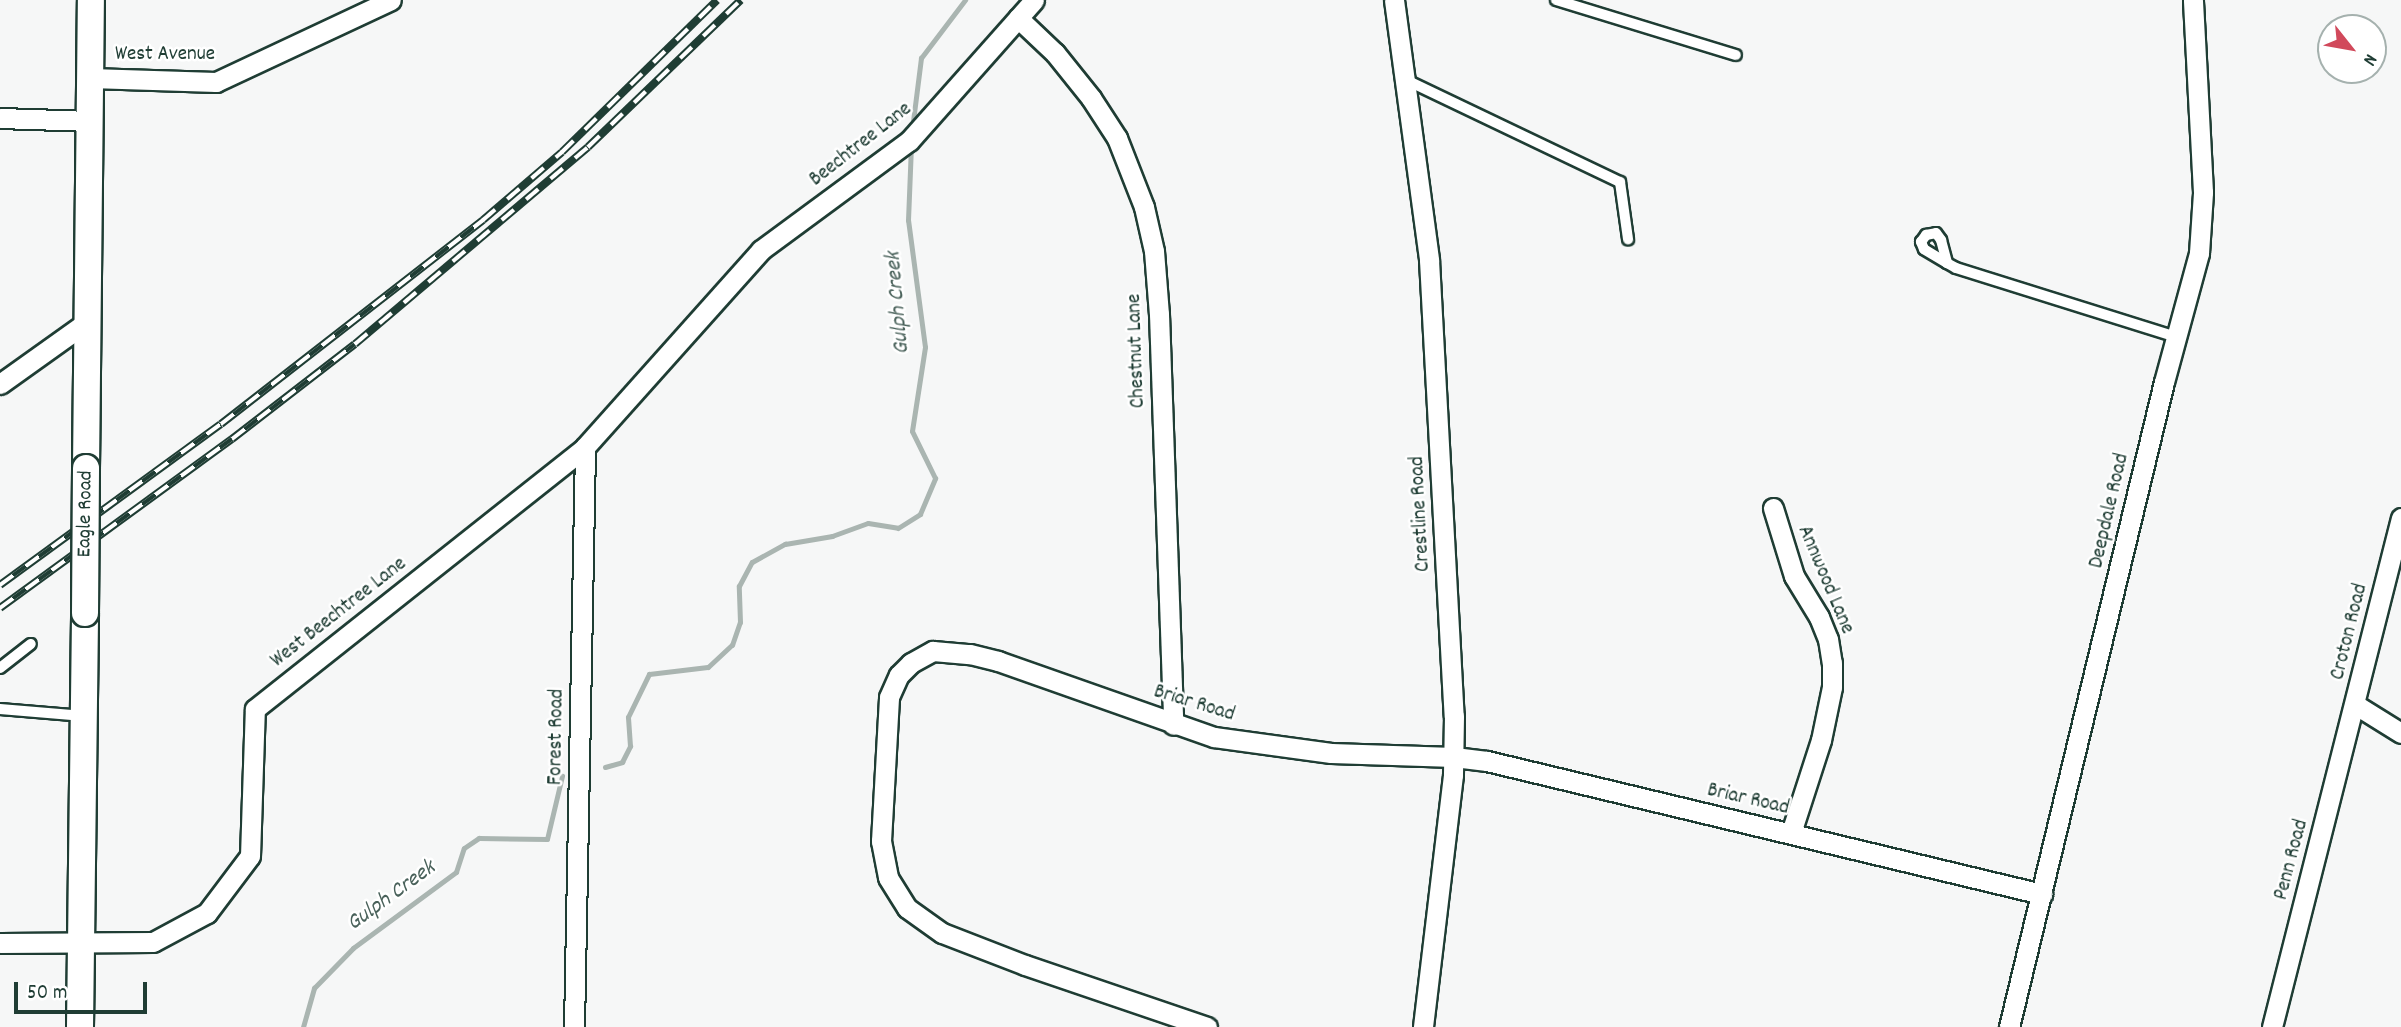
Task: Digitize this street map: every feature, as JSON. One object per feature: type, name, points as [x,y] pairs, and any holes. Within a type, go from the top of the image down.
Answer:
[{"type":"street","name":"Eagle Road","points":[[80,1027],[83,943],[91,0]]},
{"type":"street","name":"West Avenue","points":[[90,78],[216,82],[391,0]]},
{"type":"street","name":"Beechtree Lane","points":[[761,250],[909,141],[1034,0]]},
{"type":"street","name":"Crestline Road","points":[[1394,0],[1429,260],[1454,757],[1423,1027]]},
{"type":"street","name":"Deepdale Road","points":[[2009,1027],[2176,337],[2199,253],[2204,221],[2193,0]]},
{"type":"street","name":"Chestnut Lane","points":[[1018,18],[1055,53],[1091,98],[1117,138],[1144,207],[1154,251],[1173,725]]},
{"type":"street","points":[[0,118],[90,121]]},
{"type":"street","name":"West Beechtree Lane","points":[[0,943],[153,942],[207,913],[250,856],[255,709],[584,447],[761,250]]},
{"type":"street","points":[[0,384],[87,322]]},
{"type":"street","name":"Forest Road","points":[[574,1027],[584,447]]},
{"type":"street","name":"Annwood Lane","points":[[1773,508],[1794,576],[1819,617],[1828,639],[1832,663],[1832,687],[1821,740],[1791,833]]},
{"type":"street","name":"Croton Road","points":[[2401,518],[2356,705],[2401,733]]},
{"type":"street","name":"Briar Road","points":[[1207,1027],[1025,965],[942,933],[907,908],[888,877],[883,858],[881,817],[889,697],[899,676],[920,657],[933,651],[954,652],[998,661],[1173,725],[1236,741],[1331,753],[1454,757],[1500,764],[2042,894]]},
{"type":"street","name":"Penn Road","points":[[2272,1027],[2356,705]]},
{"type":"lane","points":[[1556,0],[1735,55]]},
{"type":"lane","points":[[1406,80],[1620,182],[1628,239]]},
{"type":"lane","points":[[1947,263],[2176,337]]},
{"type":"lane","points":[[0,668],[31,644]]},
{"type":"lane","points":[[0,709],[84,716]]},
{"type":"waterway","name":"Gulph Creek","points":[[912,129],[921,58],[965,0]]},
{"type":"waterway","name":"Gulph Creek","points":[[605,767],[622,762],[630,746],[628,717],[649,674],[708,667],[732,645],[740,622],[739,586],[752,562],[785,544],[832,536],[868,523],[898,528],[920,514],[935,478],[912,431],[925,347],[908,220],[911,145]]},
{"type":"waterway","name":"Gulph Creek","points":[[303,1027],[314,988],[353,948],[456,872],[464,848],[479,838],[547,839],[562,776]]},
{"type":"railway","points":[[0,585],[221,424],[483,220],[562,152],[717,0]]},
{"type":"railway","points":[[0,608],[232,439],[355,344],[588,147],[741,0]]}]
